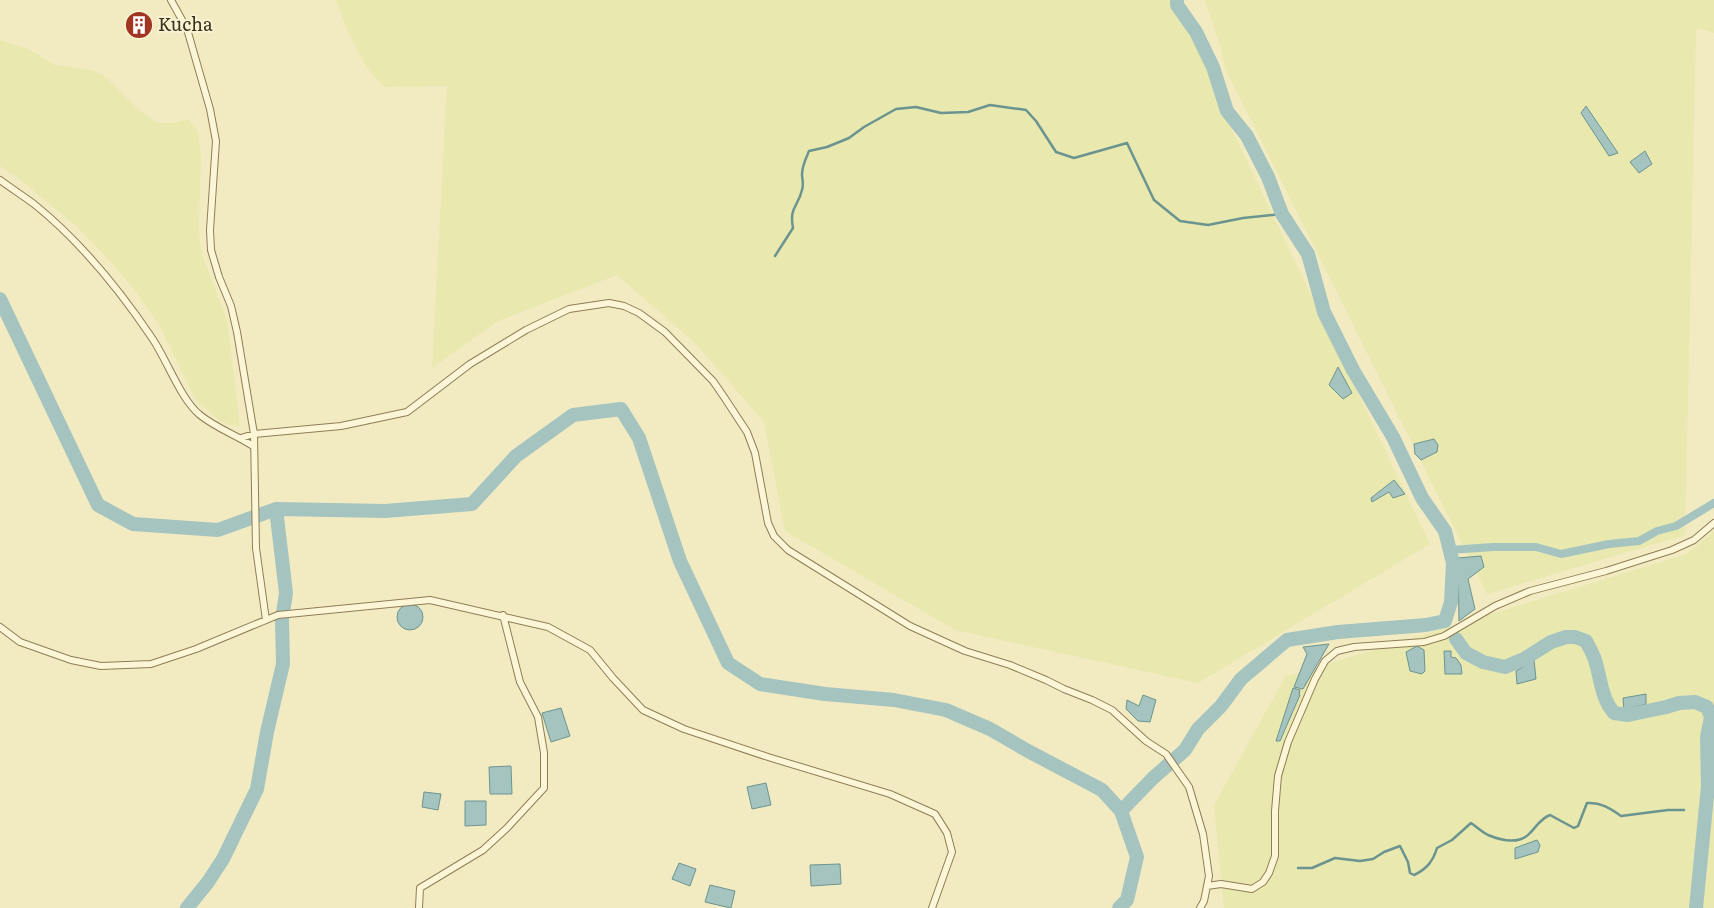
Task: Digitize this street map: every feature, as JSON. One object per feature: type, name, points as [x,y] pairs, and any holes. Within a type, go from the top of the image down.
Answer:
[{"type":"street","points":[[171,0],[187,29],[210,109],[216,141],[210,230],[211,250],[219,277],[231,306],[254,434],[256,548],[266,620]]},
{"type":"street","points":[[0,180],[32,203],[62,230],[100,269],[128,304],[153,340],[188,400],[199,414],[253,446]]},
{"type":"street","points":[[241,438],[254,434],[341,426],[407,412],[470,364],[526,330],[569,309],[609,302],[639,313],[664,332],[713,381],[747,432],[755,453],[768,523],[774,536],[788,550],[910,626],[965,651],[1028,672],[1112,710],[1146,741],[1166,754],[1189,786],[1203,834],[1209,876],[1204,901],[1200,908]]},
{"type":"street","points":[[1207,886],[1220,884],[1252,889],[1263,882],[1269,873],[1275,856],[1275,811],[1278,776],[1288,742],[1315,679],[1325,661],[1337,651],[1354,647],[1424,642],[1444,636],[1495,606],[1530,591],[1606,571],[1672,550],[1694,540],[1714,523]]},
{"type":"street","points":[[0,627],[20,642],[38,649],[71,660],[101,666],[151,664],[196,649],[278,615],[430,600],[503,615],[548,627],[590,650],[643,710],[684,729],[890,794],[935,814],[947,833],[952,852],[932,908]]},
{"type":"street","points":[[419,908],[420,888],[483,850],[507,828],[544,788],[544,754],[538,717],[520,682],[503,615]]},
{"type":"green space","points":[[336,0],[1172,0],[1201,55],[1226,117],[1430,544],[1198,683],[955,630],[785,531],[764,422],[696,344],[617,275],[498,321],[432,368],[447,86],[385,87],[374,77],[364,63],[348,32]]},
{"type":"green space","points":[[1205,0],[1714,0],[1714,33],[1698,28],[1696,33],[1685,535],[1487,594],[1225,68],[1219,42]]},
{"type":"green space","points":[[0,40],[29,49],[54,65],[93,70],[107,78],[138,109],[157,123],[173,123],[188,119],[198,131],[201,153],[200,243],[204,260],[227,320],[240,426],[230,425],[219,420],[196,400],[159,325],[133,288],[109,260],[76,226],[18,178],[0,166]]},
{"type":"green space","points":[[1714,531],[1714,908],[1224,908],[1214,805],[1285,677],[1687,554]]},
{"type":"water","points":[[1586,106],[1618,153],[1609,156],[1581,113]]},
{"type":"water","points":[[1645,151],[1652,164],[1639,173],[1630,162]]},
{"type":"water","points":[[1338,367],[1352,393],[1343,399],[1329,385]]},
{"type":"water","points":[[1434,439],[1438,445],[1437,452],[1421,460],[1415,454],[1414,444]]},
{"type":"water","points":[[1394,480],[1405,494],[1393,498],[1389,492],[1372,502],[1371,498]]},
{"type":"water","points":[[1481,556],[1484,567],[1468,579],[1475,609],[1459,621],[1458,558]]},
{"type":"water","points":[[410,604],[419,608],[423,617],[419,626],[410,630],[401,626],[397,617],[401,608]]},
{"type":"water","points":[[1329,644],[1303,689],[1294,687],[1307,654],[1303,647]]},
{"type":"water","points":[[1417,646],[1424,650],[1425,671],[1422,674],[1410,671],[1406,652]]},
{"type":"water","points":[[1444,651],[1451,651],[1451,657],[1456,658],[1461,665],[1462,674],[1445,674]]},
{"type":"water","points":[[1534,660],[1536,679],[1517,684],[1516,671]]},
{"type":"water","points":[[1293,688],[1300,690],[1300,695],[1280,741],[1276,741]]},
{"type":"water","points":[[1646,694],[1646,704],[1624,710],[1623,698]]},
{"type":"water","points":[[1143,695],[1156,700],[1150,722],[1138,721],[1126,709],[1127,700],[1139,706]]},
{"type":"water","points":[[561,708],[570,736],[551,742],[542,713]]},
{"type":"water","points":[[511,766],[512,794],[490,794],[489,767]]},
{"type":"water","points":[[766,783],[771,805],[752,809],[747,787]]},
{"type":"water","points":[[424,792],[441,794],[438,810],[422,807]]},
{"type":"water","points":[[465,801],[486,801],[486,825],[465,826]]},
{"type":"water","points":[[1537,840],[1540,845],[1538,852],[1515,859],[1515,848]]},
{"type":"water","points":[[679,863],[696,869],[690,886],[672,879]]},
{"type":"water","points":[[840,864],[841,884],[811,886],[810,865]]},
{"type":"water","points":[[710,885],[735,891],[731,908],[705,902]]},
{"type":"waterway","points":[[1121,811],[1153,778],[1185,750],[1198,729],[1221,706],[1241,679],[1287,640],[1338,632],[1426,625],[1445,621],[1451,602],[1453,563],[1445,531],[1422,498],[1393,437],[1353,370],[1324,312],[1308,254],[1282,214],[1268,177],[1247,136],[1227,111],[1213,67],[1196,32],[1177,5],[1177,0]]},
{"type":"waterway","points":[[775,256],[793,228],[793,211],[802,190],[804,162],[809,151],[827,147],[849,138],[896,109],[916,107],[941,113],[968,112],[990,105],[1026,110],[1036,121],[1056,152],[1074,158],[1127,143],[1154,200],[1180,221],[1208,225],[1243,218],[1282,214]]},
{"type":"waterway","points":[[0,299],[98,505],[133,524],[218,530],[276,509],[385,511],[472,504],[516,456],[573,415],[621,409],[639,438],[680,561],[728,663],[760,684],[825,694],[894,700],[946,710],[990,729],[1102,790],[1121,811],[1137,857],[1127,900],[1119,908]]},
{"type":"waterway","points":[[1450,550],[1536,547],[1561,554],[1609,544],[1639,541],[1657,531],[1676,526],[1714,503]]},
{"type":"waterway","points":[[187,908],[208,882],[223,859],[257,789],[267,732],[283,664],[282,620],[286,593],[276,509]]},
{"type":"waterway","points":[[1456,639],[1466,653],[1483,662],[1505,667],[1524,659],[1551,642],[1566,637],[1575,637],[1586,641],[1590,648],[1606,701],[1614,713],[1628,715],[1679,703],[1695,702],[1707,707],[1711,717],[1707,737],[1708,786],[1696,908]]},
{"type":"waterway","points":[[1298,868],[1312,868],[1335,858],[1360,861],[1373,859],[1384,852],[1400,846],[1408,862],[1410,873],[1414,875],[1429,864],[1437,848],[1452,840],[1471,823],[1488,835],[1504,840],[1515,840],[1526,837],[1541,821],[1550,815],[1574,828],[1578,826],[1587,803],[1605,806],[1621,816],[1668,810],[1684,810]]},
{"type":"place","name":"Kucha","points":[[139,25]]}]
